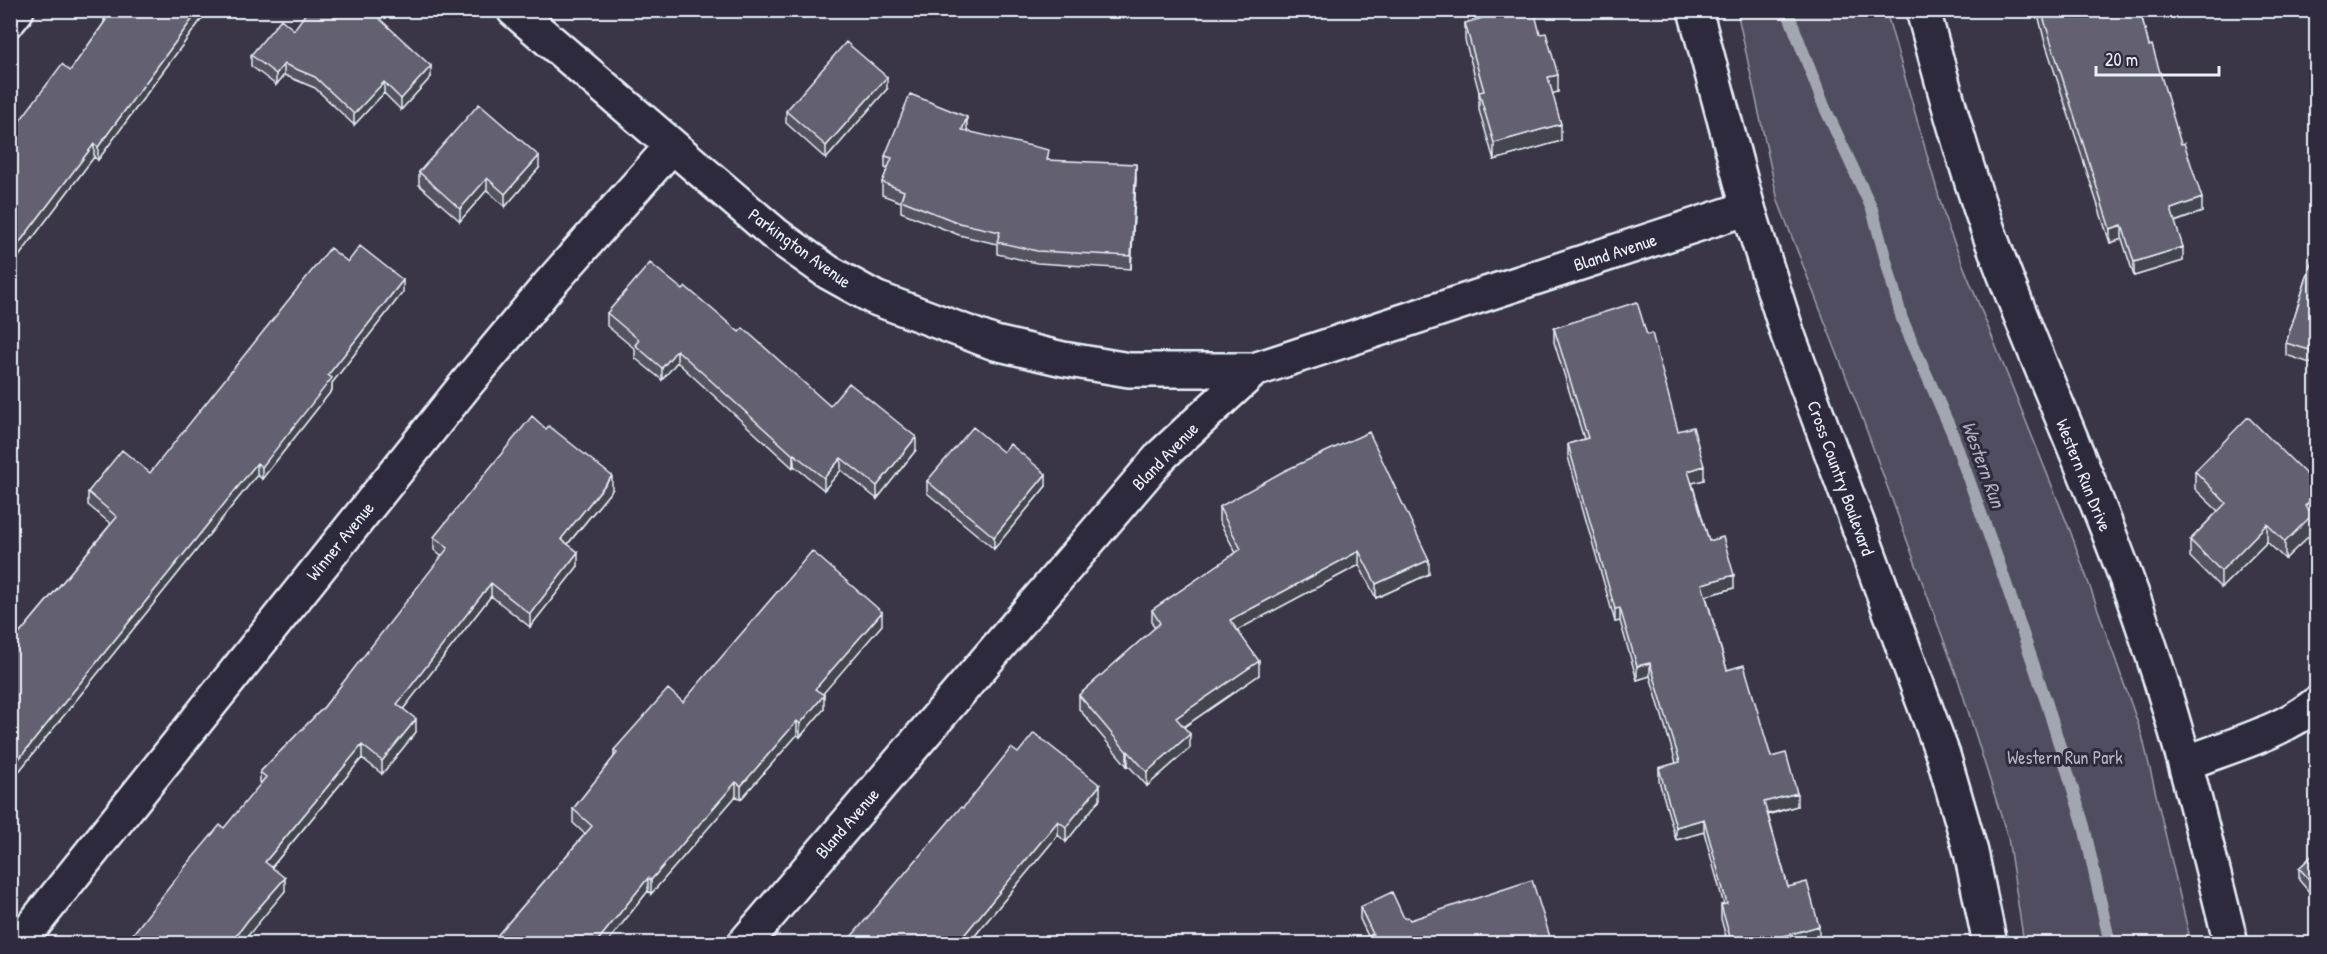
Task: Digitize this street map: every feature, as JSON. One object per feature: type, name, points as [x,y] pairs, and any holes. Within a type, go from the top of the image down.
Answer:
[{"type":"street","points":[[10,19],[17,10]]},
{"type":"street","name":"Parkington Avenue","points":[[514,10],[776,235],[828,272],[875,298],[928,320],[995,343],[1063,359],[1129,370],[1254,370]]},
{"type":"street","name":"Cross Country Boulevard","points":[[1695,10],[1748,208],[1788,335],[1943,755],[1971,852],[1990,944]]},
{"type":"street","name":"Western Run Drive","points":[[1923,10],[1947,100],[1988,231],[2045,380],[2106,524],[2152,651],[2186,763],[2231,944]]},
{"type":"street","name":"Winner Avenue","points":[[18,944],[467,383],[548,285],[672,146]]},
{"type":"street","name":"Bland Avenue","points":[[744,944],[1162,455],[1254,370],[1748,208]]},
{"type":"street","points":[[2186,763],[2263,733],[2307,711],[2316,704]]},
{"type":"green space","name":"Western Run Park","points":[[1737,11],[1886,11],[1947,225],[2071,533],[2142,735],[2191,943],[2024,943],[2008,838],[1959,682],[1861,415],[1778,201]]},
{"type":"building","points":[[110,10],[199,10],[98,147],[94,144],[10,255],[10,134],[62,64],[70,71],[106,20],[104,18]]},
{"type":"building","points":[[308,10],[370,10],[431,66],[401,99],[384,82],[354,114],[315,77],[284,64],[276,74],[251,55],[281,19],[294,30]]},
{"type":"building","points":[[1510,10],[1534,10],[1540,34],[1546,33],[1558,75],[1548,77],[1561,124],[1494,143],[1479,92],[1484,91],[1465,23]]},
{"type":"building","points":[[2041,10],[2140,10],[2149,46],[2152,45],[2181,144],[2184,143],[2202,198],[2171,209],[2183,247],[2134,262],[2122,225],[2110,229]]},
{"type":"building","points":[[846,42],[887,77],[826,146],[786,111]]},
{"type":"building","points":[[910,94],[967,117],[962,130],[1049,150],[1047,160],[1136,164],[1131,256],[1037,251],[997,242],[1000,232],[959,223],[901,200],[904,191],[882,182],[892,158],[885,156]]},
{"type":"building","points":[[479,104],[539,156],[505,194],[487,178],[460,209],[419,172]]},
{"type":"building","points":[[360,246],[403,280],[328,375],[332,378],[262,467],[257,463],[10,772],[10,631],[13,628],[20,633],[117,517],[88,492],[122,450],[150,473],[330,248],[348,262]]},
{"type":"building","points":[[2316,248],[2316,352],[2286,343]]},
{"type":"building","points":[[650,263],[683,290],[686,287],[739,332],[743,328],[830,406],[849,383],[916,437],[877,486],[841,458],[824,478],[793,455],[677,350],[662,368],[635,345],[639,340],[607,313]]},
{"type":"building","points":[[1637,302],[1647,335],[1652,333],[1678,431],[1693,427],[1704,466],[1688,471],[1709,541],[1723,537],[1734,575],[1702,584],[1727,670],[1744,665],[1771,757],[1786,753],[1797,793],[1764,802],[1788,887],[1807,882],[1819,926],[1756,944],[1732,944],[1721,905],[1727,904],[1704,819],[1676,827],[1659,768],[1680,762],[1650,663],[1637,666],[1620,608],[1615,609],[1568,444],[1588,438],[1554,328]]},
{"type":"building","points":[[532,416],[546,429],[549,426],[612,476],[561,539],[578,552],[530,614],[491,583],[397,704],[416,719],[382,761],[362,745],[265,862],[285,878],[230,944],[125,944],[220,825],[224,828],[266,777],[260,772],[324,707],[448,548],[434,537]]},
{"type":"building","points":[[2248,417],[2316,484],[2316,494],[2305,506],[2313,514],[2285,542],[2267,524],[2221,571],[2190,540],[2226,503],[2195,471]]},
{"type":"building","points":[[973,427],[1003,452],[1010,444],[1046,474],[994,537],[927,481]]},
{"type":"building","points":[[1369,432],[1429,560],[1376,584],[1359,551],[1230,620],[1259,661],[1176,718],[1190,734],[1147,772],[1079,695],[1160,623],[1152,610],[1241,549],[1219,507],[1284,471]]},
{"type":"building","points":[[812,551],[882,612],[815,689],[824,695],[800,724],[797,721],[741,786],[736,782],[651,880],[648,878],[595,944],[490,944],[592,826],[573,809],[617,753],[614,750],[668,689],[683,702]]},
{"type":"building","points":[[1034,733],[1100,785],[1066,827],[1058,821],[960,940],[962,941],[960,944],[845,944],[961,807],[963,808],[1011,748],[1018,753]]},
{"type":"building","points":[[2316,852],[2316,887],[2299,868]]},
{"type":"building","points":[[1532,880],[1551,940],[1539,944],[1352,944],[1373,934],[1360,907],[1392,892],[1404,918],[1408,917],[1410,920]]},
{"type":"waterway","name":"Western Run","points":[[1787,10],[1824,106],[1872,209],[1902,319],[1951,430],[2000,566],[2047,704],[2084,826],[2110,944]]}]
